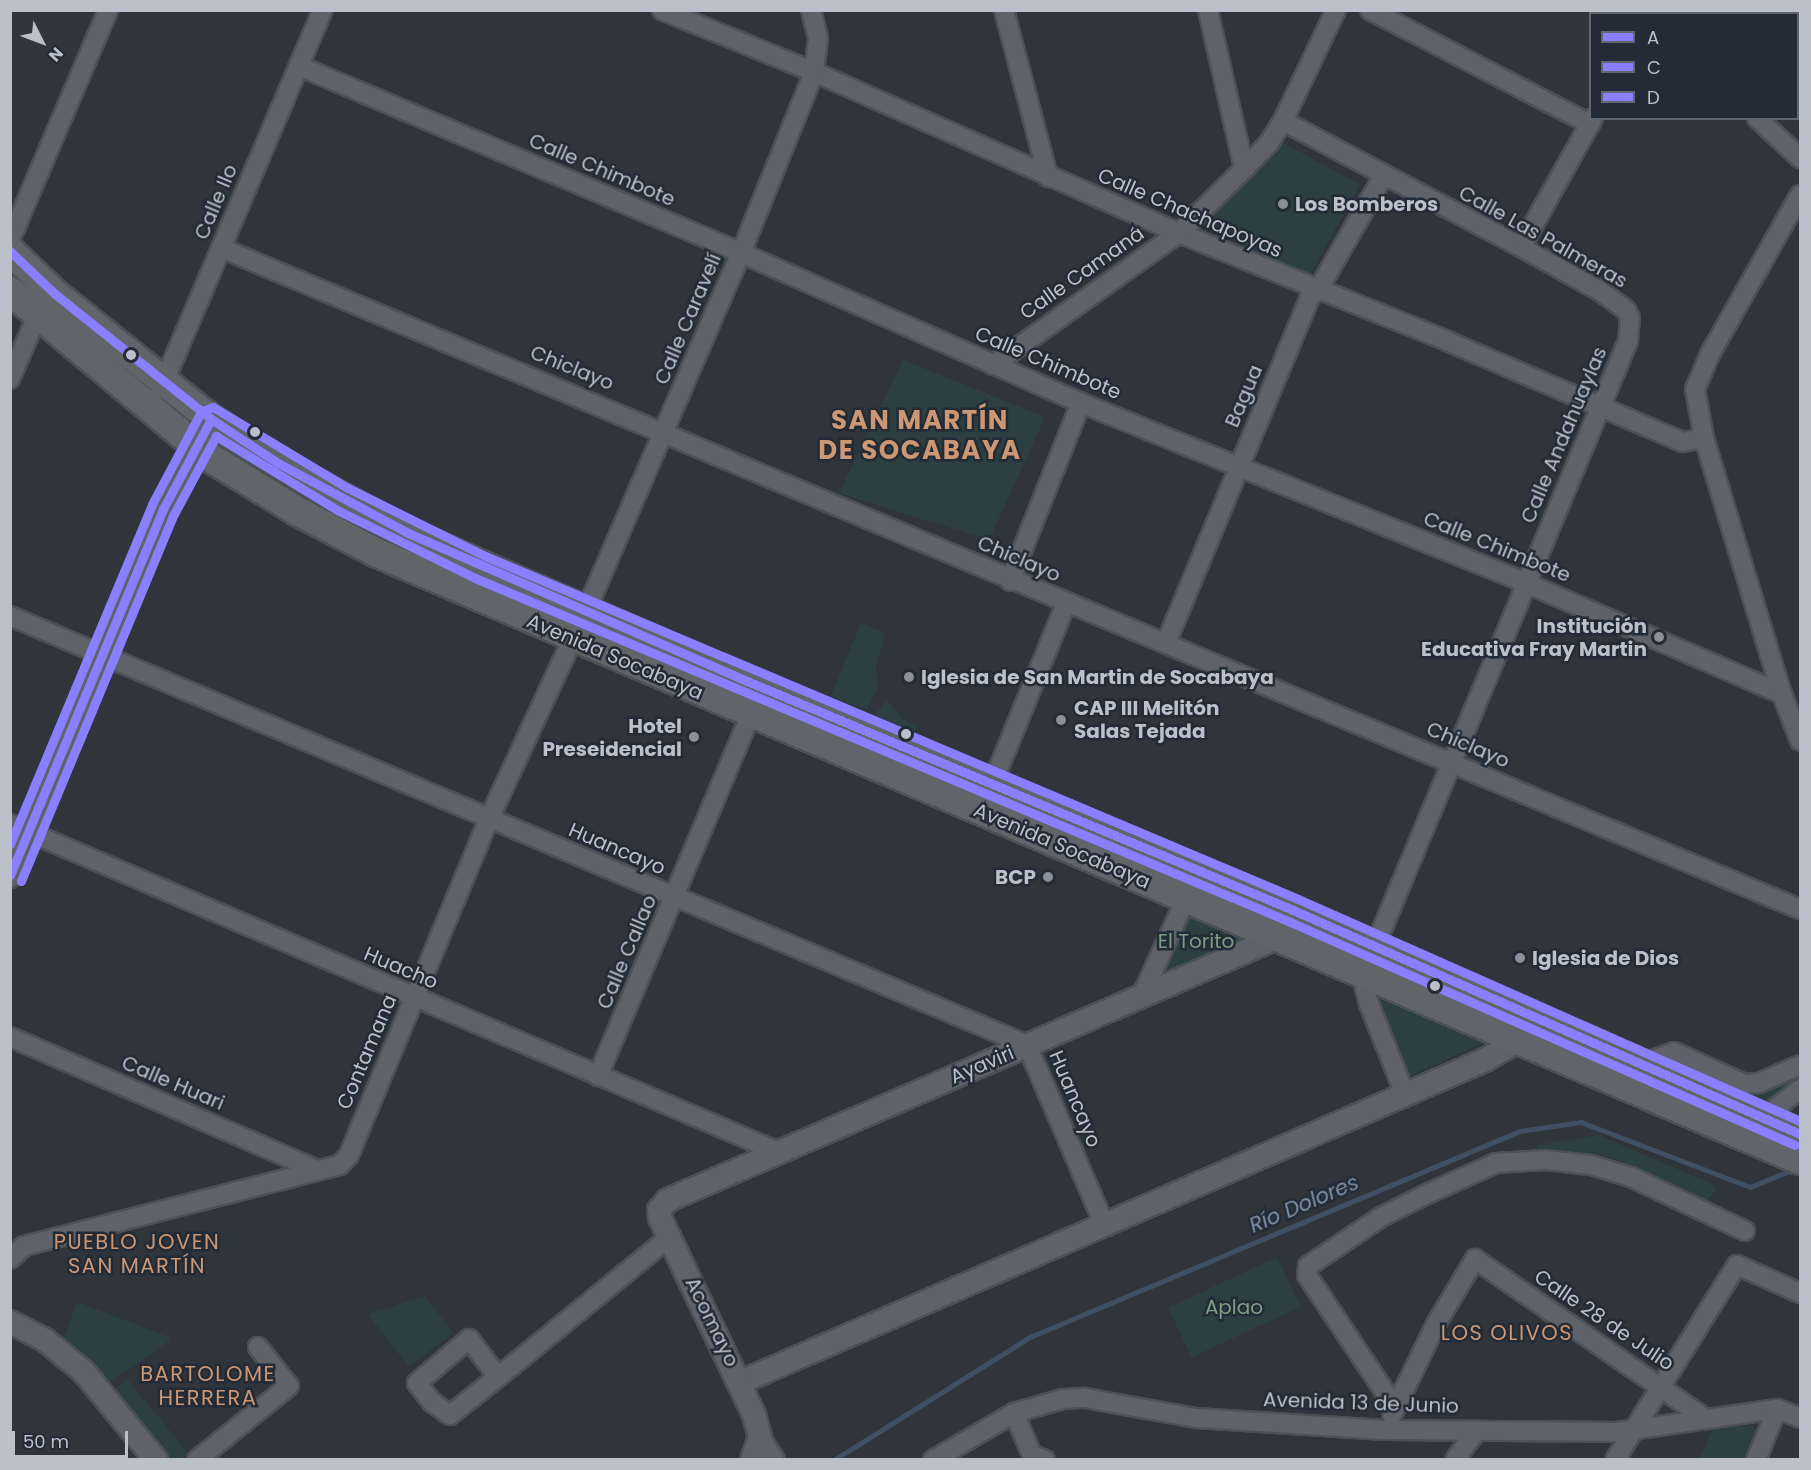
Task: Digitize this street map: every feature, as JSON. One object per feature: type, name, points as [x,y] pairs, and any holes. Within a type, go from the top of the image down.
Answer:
[{"type":"main road","name":"Avenida Socabaya","points":[[10,251],[32,275],[163,383],[211,419],[278,463],[399,528],[585,611],[1293,909],[1545,1022],[1781,1132],[1800,1160]]},
{"type":"main road","name":"Avenida Socabaya","points":[[10,291],[194,446],[347,538],[571,639],[1521,1041],[1781,1132]]},
{"type":"street","points":[[10,240],[108,10]]},
{"type":"street","name":"Calle Ilo","points":[[151,412],[323,10]]},
{"type":"street","name":"Calle Chachapoyas","points":[[662,10],[814,72],[1179,233],[1601,405],[1683,442],[1704,438]]},
{"type":"street","name":"Calle Caravelí","points":[[571,639],[741,253],[814,72],[818,38],[811,10]]},
{"type":"street","points":[[1004,10],[1048,177]]},
{"type":"street","points":[[1208,10],[1244,169]]},
{"type":"street","name":"Calle Camaná","points":[[993,365],[1179,233],[1244,169],[1269,143],[1283,121],[1336,10]]},
{"type":"street","points":[[1370,10],[1589,120]]},
{"type":"street","name":"Calle Chimbote","points":[[299,66],[741,253],[1081,403],[1526,583],[1782,694]]},
{"type":"street","points":[[1759,120],[1800,158]]},
{"type":"street","name":"Calle Las Palmeras","points":[[1283,121],[1383,177],[1521,247],[1626,310],[1630,318],[1628,341]]},
{"type":"street","points":[[1521,247],[1592,121]]},
{"type":"street","name":"Bagua","points":[[1166,642],[1310,297],[1318,290],[1383,177]]},
{"type":"street","points":[[1800,195],[1698,378],[1696,400],[1704,438],[1782,694],[1800,741]]},
{"type":"street","name":"Chiclayo","points":[[220,248],[663,430],[1010,581],[1166,642],[1800,909]]},
{"type":"street","points":[[10,379],[37,316]]},
{"type":"street","name":"Calle Andahuaylas","points":[[1375,946],[1628,341]]},
{"type":"street","points":[[1010,581],[1081,403]]},
{"type":"street","points":[[10,876],[20,828],[103,654],[163,509],[194,446],[211,419]]},
{"type":"street","points":[[980,811],[1066,604]]},
{"type":"street","name":"Huancayo","points":[[10,616],[1027,1045],[1104,1224]]},
{"type":"street","name":"Contamana","points":[[10,1259],[24,1246],[339,1165],[349,1155],[489,819],[571,639]]},
{"type":"street","name":"Calle Callao","points":[[598,1076],[752,714]]},
{"type":"street","name":"Huacho","points":[[20,828],[414,999],[776,1151]]},
{"type":"street","points":[[1142,995],[1186,899]]},
{"type":"street","points":[[1279,937],[1293,909]]},
{"type":"street","name":"Ayaviri","points":[[659,1210],[668,1200],[776,1151],[1279,937]]},
{"type":"street","points":[[1367,974],[1364,984],[1369,1004],[1405,1094]]},
{"type":"street","points":[[741,1382],[1405,1094],[1521,1041],[1545,1022]]},
{"type":"street","name":"Calle Huari","points":[[10,1037],[317,1170]]},
{"type":"street","points":[[1640,1065],[1674,1052],[1745,1084],[1759,1083],[1800,1065]]},
{"type":"street","points":[[1781,1132],[1800,1089]]},
{"type":"street","points":[[1386,1430],[1395,1407],[1307,1275],[1308,1266],[1381,1217],[1481,1168],[1510,1161],[1608,1167],[1745,1231]]},
{"type":"street","name":"Acomayo","points":[[659,1210],[741,1382],[760,1437]]},
{"type":"street","points":[[498,1377],[670,1236]]},
{"type":"street","name":"Calle 28 de Julio","points":[[1395,1407],[1436,1324],[1475,1259],[1706,1419]]},
{"type":"street","points":[[1615,1460],[1737,1265],[1800,1293]]},
{"type":"street","points":[[10,1322],[45,1340],[84,1372],[156,1460]]},
{"type":"street","points":[[197,1460],[289,1386],[258,1347]]},
{"type":"street","name":"Avenida 13 de Junio","points":[[933,1460],[1014,1413],[1063,1399],[1085,1398],[1197,1418],[1386,1430],[1633,1431],[1777,1408]]},
{"type":"street","points":[[1756,1460],[1777,1408],[1800,1418]]},
{"type":"street","points":[[1014,1413],[1032,1455],[1045,1460]]},
{"type":"street","points":[[1455,1460],[1476,1431]]},
{"type":"street","points":[[752,1460],[760,1437]]},
{"type":"street","points":[[760,1437],[775,1460]]},
{"type":"green space","name":"Los Bomberos","points":[[1280,141],[1360,185],[1309,276],[1199,223]]},
{"type":"green space","points":[[903,360],[1045,417],[989,540],[839,493]]},
{"type":"green space","points":[[227,441],[558,609],[552,621],[452,578],[219,452]]},
{"type":"green space","points":[[861,623],[885,633],[876,667],[878,687],[867,710],[831,696]]},
{"type":"green space","points":[[886,700],[904,720],[917,726],[915,732],[875,715]]},
{"type":"green space","name":"El Torito","points":[[1184,912],[1253,941],[1150,985]]},
{"type":"green space","points":[[1373,997],[1485,1042],[1405,1078]]},
{"type":"green space","points":[[1676,1060],[1737,1089],[1800,1072],[1800,1077],[1760,1107],[1671,1068]]},
{"type":"green space","points":[[1598,1135],[1710,1183],[1716,1189],[1705,1205],[1633,1165],[1600,1154],[1538,1150],[1537,1145]]},
{"type":"green space","name":"Aplao","points":[[1277,1257],[1300,1307],[1191,1358],[1168,1308]]},
{"type":"green space","points":[[425,1296],[453,1333],[409,1367],[368,1314]]},
{"type":"green space","points":[[77,1302],[169,1337],[170,1340],[106,1385],[64,1337]]},
{"type":"green space","points":[[127,1379],[189,1454],[181,1459],[171,1459],[114,1390]]},
{"type":"green space","points":[[1753,1426],[1758,1433],[1747,1459],[1699,1460],[1714,1427]]},
{"type":"waterway","name":"Río Dolores","points":[[834,1460],[1030,1337],[1520,1131],[1581,1122],[1750,1187],[1787,1172],[1791,1165]]},
{"type":"transit line","name":"A","points":[[10,251],[55,294],[211,419],[278,463],[408,533],[747,681],[1293,910],[1800,1134]]},
{"type":"transit line","name":"D","points":[[10,844],[152,504],[201,412],[213,407],[348,488],[485,556],[1298,899],[1800,1121]]},
{"type":"transit line","name":"A","points":[[10,875],[163,509],[211,419]]},
{"type":"transit line","name":"C","points":[[21,881],[174,514],[216,436],[337,510],[475,578],[1288,921],[1795,1145]]},
{"type":"place","name":"Los Bomberos","points":[[1283,204]]},
{"type":"place","name":"Institución Educativa Fray Martin","points":[[1659,637]]},
{"type":"place","name":"Iglesia de San Martin de Socabaya","points":[[909,677]]},
{"type":"place","name":"CAP III Melitón Salas Tejada","points":[[1061,720]]},
{"type":"place","name":"Hotel Preseidencial","points":[[694,737]]},
{"type":"place","name":"BCP","points":[[1048,877]]},
{"type":"place","name":"Iglesia de Dios","points":[[1520,958]]},
{"type":"district","name":"SAN MARTÍN DE SOCABAYA","points":[[920,436]]},
{"type":"district","name":"PUEBLO JOVEN SAN MARTÍN","points":[[137,1254]]},
{"type":"district","name":"LOS OLIVOS","points":[[1507,1333]]},
{"type":"district","name":"BARTOLOME HERRERA","points":[[208,1386]]}]
